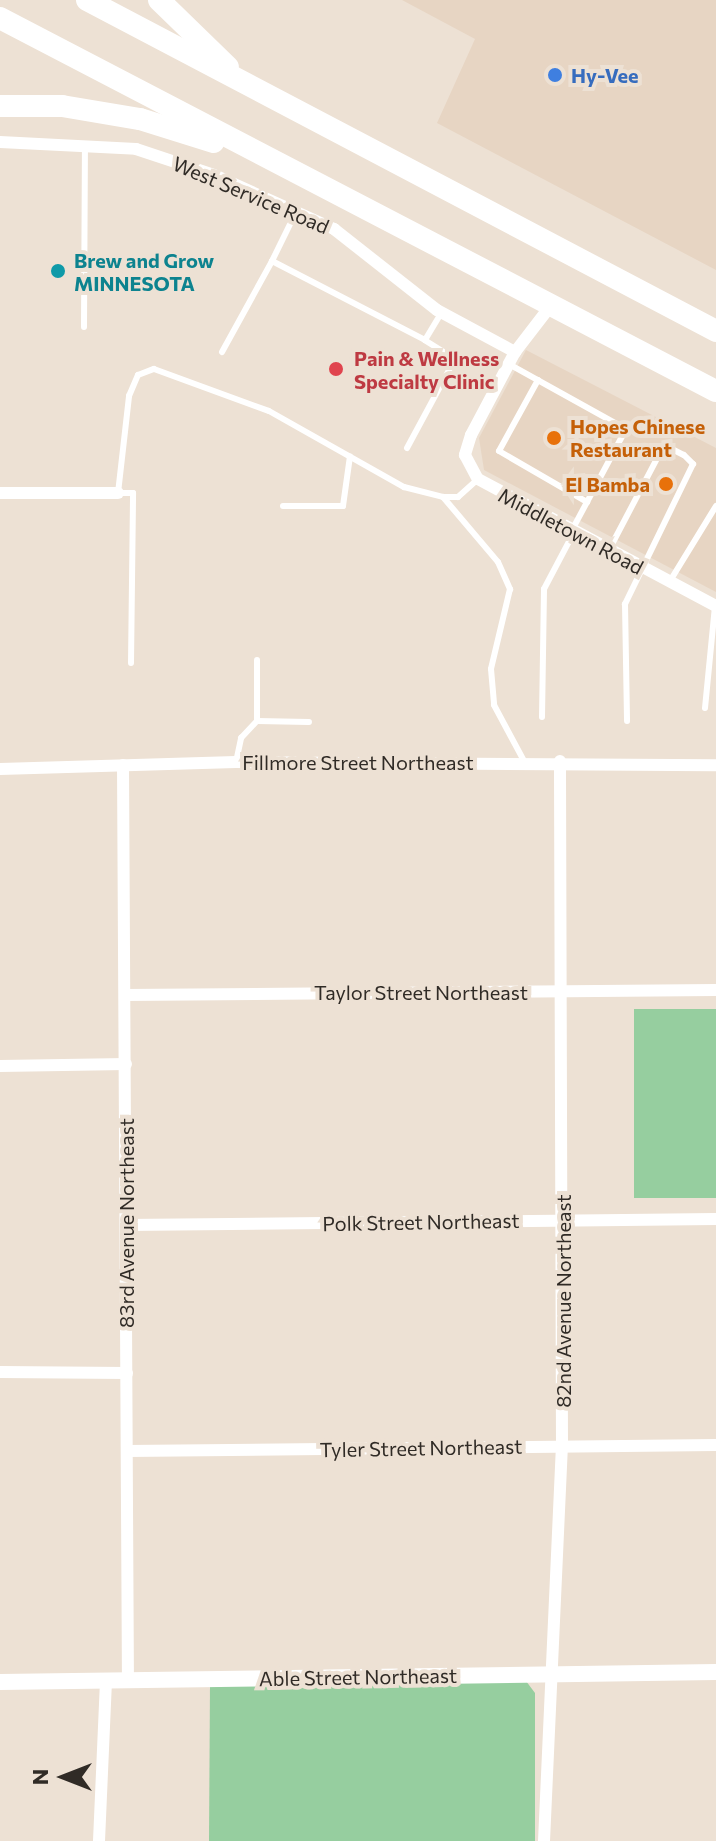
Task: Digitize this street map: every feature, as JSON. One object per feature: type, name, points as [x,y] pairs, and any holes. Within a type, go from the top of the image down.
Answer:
[{"type":"highway","points":[[87,0],[716,331]]},
{"type":"highway","points":[[159,0],[246,84]]},
{"type":"highway","points":[[0,18],[716,391]]},
{"type":"highway","points":[[0,106],[62,106],[140,119],[265,157]]},
{"type":"street","name":"West Service Road","points":[[0,142],[85,142],[149,154],[296,212],[334,229],[442,312],[515,352]]},
{"type":"street","name":"Middletown Road","points":[[552,304],[515,352],[465,455],[478,479],[572,533],[716,606]]},
{"type":"street","points":[[0,493],[118,493]]},
{"type":"street","name":"Fillmore Street Northeast","points":[[0,769],[236,762],[560,761],[716,765]]},
{"type":"street","name":"82nd Avenue Northeast","points":[[544,1841],[555,1674],[562,1446],[560,761]]},
{"type":"street","name":"83rd Avenue Northeast","points":[[123,765],[128,1681]]},
{"type":"street","name":"Taylor Street Northeast","points":[[125,995],[716,990]]},
{"type":"street","points":[[0,1066],[126,1064]]},
{"type":"street","name":"Polk Street Northeast","points":[[126,1225],[716,1219]]},
{"type":"street","points":[[0,1372],[127,1373]]},
{"type":"street","name":"Tyler Street Northeast","points":[[127,1451],[716,1445]]},
{"type":"street","name":"Able Street Northeast","points":[[0,1682],[716,1672]]},
{"type":"street","points":[[99,1841],[106,1681]]},
{"type":"lane","points":[[84,327],[85,142]]},
{"type":"lane","points":[[222,352],[296,212]]},
{"type":"lane","points":[[272,261],[425,340],[455,359],[407,448]]},
{"type":"lane","points":[[425,340],[442,312]]},
{"type":"lane","points":[[509,364],[626,429],[544,589],[542,717]]},
{"type":"lane","points":[[131,663],[133,493],[118,493],[129,396],[138,375],[154,369],[269,411],[404,487],[443,497],[458,497],[478,479]]},
{"type":"lane","points":[[538,380],[499,451],[587,502]]},
{"type":"lane","points":[[608,552],[664,445],[684,455],[693,464],[625,604],[627,721]]},
{"type":"lane","points":[[283,506],[343,506],[350,456]]},
{"type":"lane","points":[[443,497],[510,589],[491,669],[494,705],[524,761]]},
{"type":"lane","points":[[669,583],[716,506]]},
{"type":"lane","points":[[705,708],[716,606]]},
{"type":"lane","points":[[236,762],[241,738],[257,721],[257,660]]},
{"type":"lane","points":[[257,721],[309,722]]},
{"type":"shaded area","points":[[402,0],[716,0],[716,270],[437,123],[475,39]]},
{"type":"shaded area","points":[[526,350],[716,448],[716,592],[484,470],[479,438]]},
{"type":"green space","points":[[634,1009],[716,1009],[716,1198],[634,1198]]},
{"type":"green space","points":[[526,1681],[535,1693],[535,1841],[209,1841],[210,1685]]},
{"type":"place","name":"Hy-Vee","points":[[555,75]]},
{"type":"place","name":"Brew and Grow MINNESOTA","points":[[58,271]]},
{"type":"place","name":"Pain & Wellness Specialty Clinic","points":[[336,369]]},
{"type":"place","name":"Hopes Chinese Restaurant","points":[[554,438]]},
{"type":"place","name":"El Bamba","points":[[666,484]]}]
